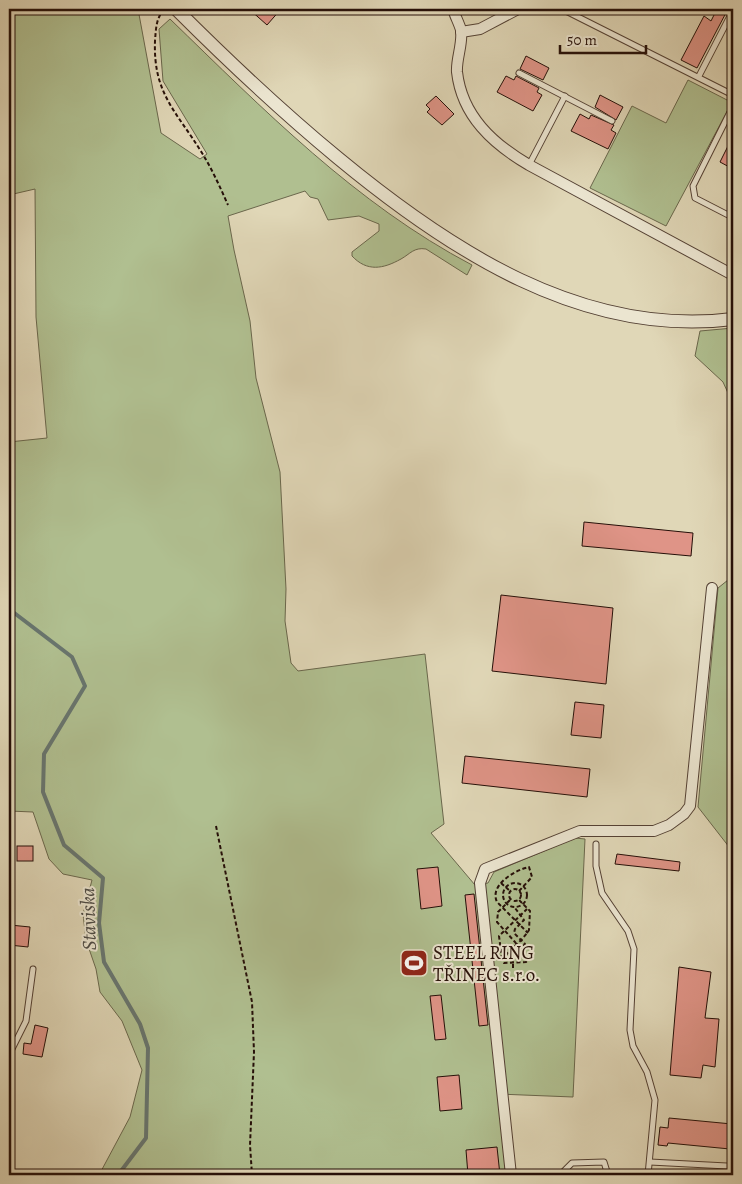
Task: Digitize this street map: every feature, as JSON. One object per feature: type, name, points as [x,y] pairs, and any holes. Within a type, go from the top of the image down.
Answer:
[{"type":"street","points":[[176,9],[257,88],[392,203],[461,249],[497,270],[537,288],[600,309],[666,320],[733,319]]},
{"type":"street","points":[[453,9],[461,32],[457,71],[464,101],[481,129],[505,151],[529,165],[733,275]]},
{"type":"street","points":[[461,32],[480,28],[518,9]]},
{"type":"street","points":[[511,1175],[480,883],[485,869],[580,830],[654,831],[669,825],[684,814],[690,806],[712,588]]},
{"type":"lane","points":[[562,9],[699,76],[733,95]]},
{"type":"lane","points":[[699,76],[729,18],[733,15]]},
{"type":"lane","points":[[519,73],[612,121]]},
{"type":"lane","points":[[529,165],[565,96]]},
{"type":"lane","points":[[732,218],[695,198],[693,186],[733,106]]},
{"type":"lane","points":[[596,844],[596,866],[602,893],[628,932],[634,949],[630,1030],[633,1046],[647,1072],[655,1100],[648,1175]]},
{"type":"lane","points":[[9,1054],[26,1021],[33,969]]},
{"type":"lane","points":[[560,1175],[572,1164],[604,1162],[608,1175]]},
{"type":"lane","points":[[650,1162],[727,1166]]},
{"type":"path","points":[[164,9],[156,20],[155,48],[162,91],[170,107],[203,154],[228,205]]},
{"type":"path","points":[[216,826],[252,1002],[254,1052],[250,1145],[252,1175]]},
{"type":"path","points":[[510,892],[519,891],[532,877],[529,867],[516,872],[501,882],[495,897],[502,907],[528,933]]},
{"type":"path","points":[[501,882],[510,892],[510,900],[498,912],[497,919],[504,931],[516,944],[527,961],[503,963],[498,939],[504,931],[528,908]]},
{"type":"path","points":[[513,968],[513,957],[525,944],[514,931],[524,920],[502,896],[505,886],[514,882],[524,886],[528,895],[523,904],[515,908]]},
{"type":"path","points":[[502,959],[528,933],[530,913],[528,908],[519,900],[519,891]]},
{"type":"path","points":[[510,900],[519,900]]},
{"type":"green space","points":[[9,9],[138,9],[161,133],[200,159],[207,154],[163,81],[159,29],[170,19],[312,153],[350,184],[430,241],[472,265],[467,275],[426,249],[422,249],[415,250],[401,259],[382,267],[363,265],[352,256],[352,252],[379,231],[379,224],[359,216],[328,220],[318,199],[310,197],[305,191],[228,216],[250,321],[256,378],[280,472],[286,589],[285,621],[291,663],[298,671],[425,654],[444,824],[431,833],[475,885],[488,883],[494,872],[575,838],[585,839],[573,1097],[498,1094],[507,1175],[99,1175],[130,1117],[142,1070],[122,1021],[100,992],[96,969],[86,940],[83,914],[92,880],[63,874],[49,859],[33,812],[9,811],[9,442],[47,438],[36,317],[35,189],[9,195]]},
{"type":"green space","points":[[688,80],[729,101],[730,106],[666,226],[590,188],[632,106],[666,123]]},
{"type":"green space","points":[[733,328],[733,404],[723,382],[695,356],[700,331]]},
{"type":"green space","points":[[733,576],[733,852],[698,807],[718,588]]},
{"type":"building","points":[[249,9],[281,9],[267,25]]},
{"type":"building","points":[[717,9],[728,9],[697,68],[681,60],[704,16],[711,21]]},
{"type":"building","points":[[526,56],[549,68],[543,80],[520,69]]},
{"type":"building","points":[[506,76],[514,80],[516,76],[539,88],[537,92],[542,95],[533,111],[497,92]]},
{"type":"building","points":[[600,95],[623,107],[616,120],[595,107]]},
{"type":"building","points":[[436,96],[454,114],[442,125],[427,112],[430,109],[426,105]]},
{"type":"building","points":[[580,114],[589,119],[591,115],[614,125],[611,130],[616,133],[608,149],[571,131]]},
{"type":"building","points":[[733,136],[733,169],[720,162]]},
{"type":"building","points":[[584,522],[693,533],[691,556],[582,546]]},
{"type":"building","points":[[501,595],[613,608],[606,684],[492,671]]},
{"type":"building","points":[[575,702],[604,705],[601,738],[571,735]]},
{"type":"building","points":[[465,756],[590,769],[587,797],[462,783]]},
{"type":"building","points":[[17,846],[33,846],[33,861],[17,861]]},
{"type":"building","points":[[617,854],[680,862],[679,871],[615,864]]},
{"type":"building","points":[[438,867],[442,906],[421,909],[417,869]]},
{"type":"building","points":[[474,894],[488,1025],[479,1026],[465,895]]},
{"type":"building","points":[[10,925],[30,927],[28,947],[9,945]]},
{"type":"building","points":[[679,967],[711,972],[705,1018],[719,1019],[715,1067],[703,1065],[701,1078],[670,1075]]},
{"type":"building","points":[[441,995],[446,1039],[435,1040],[430,996]]},
{"type":"building","points":[[35,1025],[48,1028],[42,1057],[23,1054],[24,1043],[31,1044]]},
{"type":"building","points":[[459,1075],[462,1109],[440,1111],[437,1077]]},
{"type":"building","points":[[669,1118],[732,1124],[730,1149],[668,1143],[667,1146],[658,1145],[660,1127],[668,1128]]},
{"type":"building","points":[[497,1147],[500,1175],[468,1175],[466,1150]]},
{"type":"waterway","name":"Staviska","points":[[9,586],[13,612],[72,657],[85,686],[44,754],[43,792],[64,845],[103,878],[99,923],[104,962],[140,1024],[148,1048],[146,1138],[118,1175]]},
{"type":"place","name":"STEEL RING TŘINEC s.r.o.","points":[[414,963]]}]
